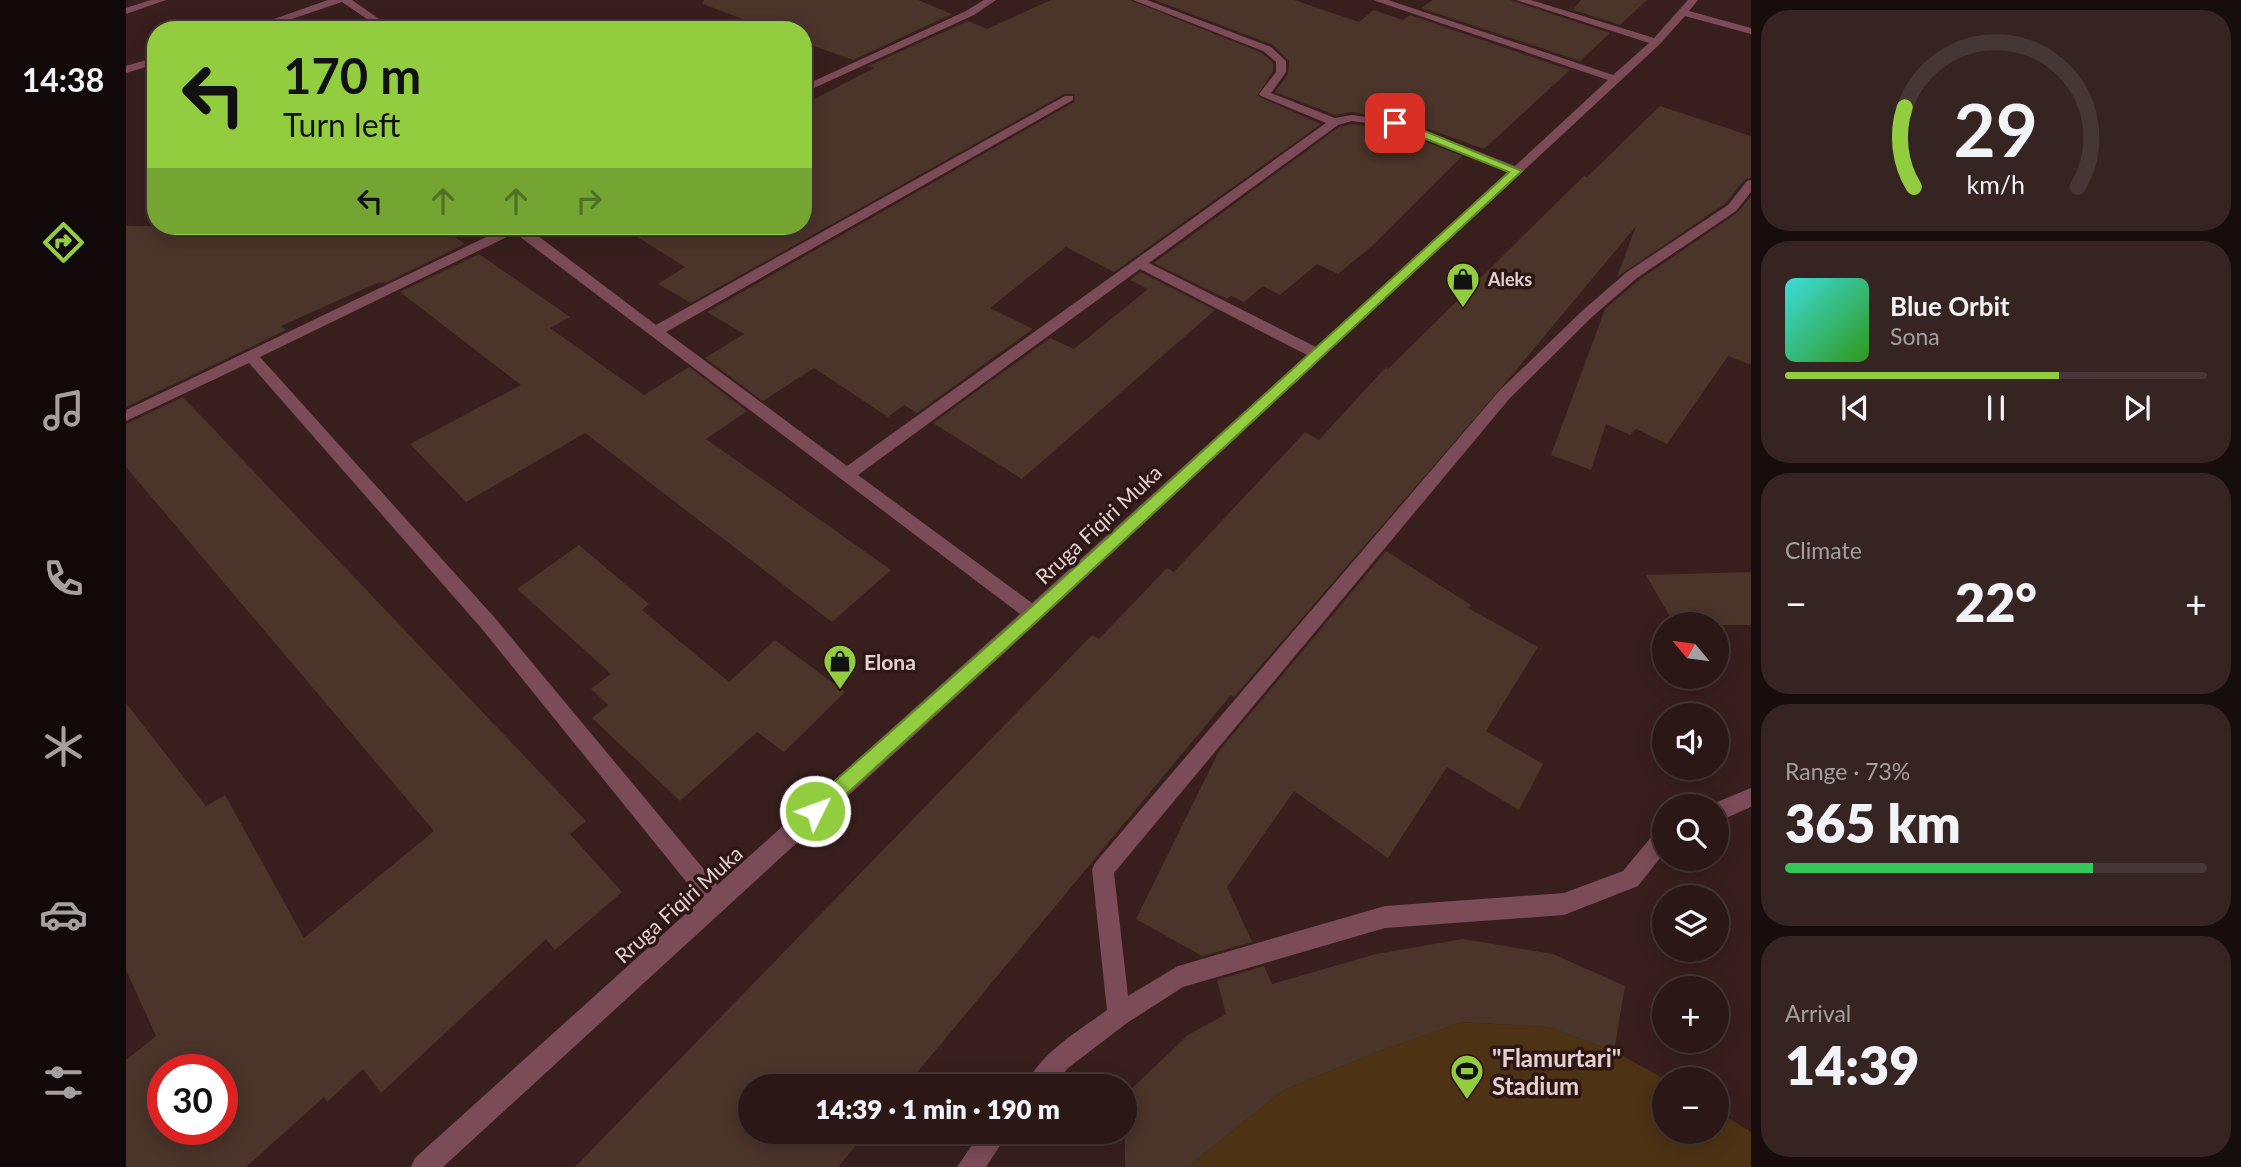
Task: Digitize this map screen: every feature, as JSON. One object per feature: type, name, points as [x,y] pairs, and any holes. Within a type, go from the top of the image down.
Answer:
[{"type":"street","points":[[126,11],[161,0]]},
{"type":"street","points":[[275,21],[338,0]]},
{"type":"street","points":[[345,0],[376,21]]},
{"type":"street","points":[[812,86],[970,13],[991,0]]},
{"type":"street","points":[[1138,0],[1267,49],[1281,61],[1281,72],[1265,94],[1334,122]]},
{"type":"street","points":[[1378,0],[1615,79]]},
{"type":"street","points":[[1521,0],[1656,42]]},
{"type":"street","name":"Rruga Fiqiri Muka","points":[[424,1167],[715,900],[1034,615],[1517,171],[1656,42],[1693,0]]},
{"type":"street","points":[[1683,12],[1751,31]]},
{"type":"street","points":[[126,70],[147,63]]},
{"type":"street","points":[[655,332],[1069,99]]},
{"type":"street","points":[[846,475],[1334,122],[1345,117],[1379,118],[1517,171]]},
{"type":"street","points":[[1119,1015],[1103,870],[1505,394],[1587,314],[1632,275],[1732,208],[1751,184]]},
{"type":"street","points":[[126,416],[499,235]]},
{"type":"street","points":[[529,235],[1034,615]]},
{"type":"street","points":[[1139,263],[1317,354]]},
{"type":"street","points":[[251,356],[381,497],[623,784],[715,900]]},
{"type":"street","points":[[1729,807],[1751,797]]},
{"type":"street","points":[[1048,1074],[1060,1060],[1119,1015],[1178,977],[1385,917],[1564,904],[1630,879],[1652,852]]},
{"type":"street","points":[[970,1167],[988,1144]]},
{"type":"shaded area","name":"\"Flamurtari\" Stadium","points":[[1462,1022],[1548,1027],[1614,1051],[1652,1072],[1652,1144],[1729,1144],[1729,1118],[1751,1132],[1751,1167],[1191,1167],[1282,1091],[1374,1053]]},
{"type":"building","points":[[704,0],[918,0],[952,14],[853,60],[812,45],[812,21],[747,21],[703,4]]},
{"type":"building","points":[[1051,0],[1130,0],[1262,53],[1273,63],[1273,71],[1257,96],[1321,124],[1114,272],[1066,247],[990,308],[1033,329],[917,413],[904,405],[888,417],[814,368],[763,401],[705,358],[744,334],[707,312],[1074,102],[1075,94],[1064,94],[691,303],[658,284],[685,267],[634,235],[812,235],[812,100],[874,68],[868,66],[968,21],[987,29]]},
{"type":"building","points":[[1154,0],[1294,0],[1359,22],[1374,10],[1403,20],[1410,15],[1570,70],[1484,149],[1404,120],[1352,112],[1335,115],[1275,92],[1288,74],[1289,61],[1273,45]]},
{"type":"building","points":[[1433,0],[1510,0],[1610,33],[1580,61],[1421,8]]},
{"type":"building","points":[[1581,0],[1647,0],[1620,25],[1573,10]]},
{"type":"building","points":[[1660,106],[1751,136],[1751,178],[1745,179],[1726,203],[1617,277],[1636,226],[1512,375],[1234,697],[1231,695],[916,1074],[738,1074],[738,1144],[857,1144],[838,1167],[575,1167],[1092,635],[1099,639],[1167,568],[1174,572],[1305,432],[1319,440],[1386,367],[1388,369],[1584,176],[1587,177]]},
{"type":"building","points":[[1352,124],[1395,130],[1462,156],[1372,246],[1338,274],[1317,264],[1280,295],[1263,286],[1244,302],[1231,296],[1227,299],[1154,263],[1339,127]]},
{"type":"building","points":[[1751,196],[1751,365],[1728,356],[1667,444],[1636,429],[1630,435],[1606,424],[1591,470],[1551,455],[1605,309],[1639,280],[1737,213]]},
{"type":"building","points":[[126,226],[147,226],[147,235],[452,235],[465,244],[387,282],[377,283],[281,326],[286,330],[126,407]]},
{"type":"building","points":[[479,254],[570,317],[550,328],[644,395],[689,367],[747,411],[706,439],[891,570],[832,622],[585,433],[466,502],[410,444],[521,385],[400,292]]},
{"type":"building","points":[[1140,272],[1215,310],[1022,479],[933,423],[1050,338],[1074,349],[1148,289],[1130,280]]},
{"type":"building","points":[[183,397],[586,821],[570,834],[622,892],[555,950],[546,939],[381,1093],[363,1069],[327,1102],[324,1097],[246,1167],[126,1167],[126,1060],[156,1036],[126,970],[126,703],[206,806],[225,795],[304,938],[434,831],[126,467],[126,424]]},
{"type":"building","points":[[579,545],[649,604],[642,610],[729,682],[775,640],[845,692],[784,752],[757,732],[680,801],[592,718],[608,705],[591,689],[611,674],[517,589]]},
{"type":"building","points":[[1386,551],[1471,605],[1468,608],[1538,647],[1486,731],[1543,764],[1519,810],[1447,767],[1388,858],[1294,791],[1227,887],[1252,942],[1202,956],[1136,919],[1219,751]]},
{"type":"building","points":[[1751,572],[1751,625],[1729,625],[1729,612],[1667,612],[1646,575]]},
{"type":"building","points":[[1463,939],[1553,954],[1625,986],[1614,1051],[1548,1027],[1462,1022],[1374,1053],[1282,1091],[1191,1167],[1125,1167],[1125,1144],[1137,1144],[1137,1084],[1188,1035],[1226,1014],[1217,980],[1264,966],[1272,984],[1376,954]]},
{"type":"place","name":"Aleks","points":[[1463,309]]},
{"type":"place","name":"Elona","points":[[840,691]]},
{"type":"place","name":"\"Flamurtari\" Stadium","points":[[1467,1101]]},
{"type":"route","points":[[815,811],[1034,615],[1517,171],[1395,123]]}]
